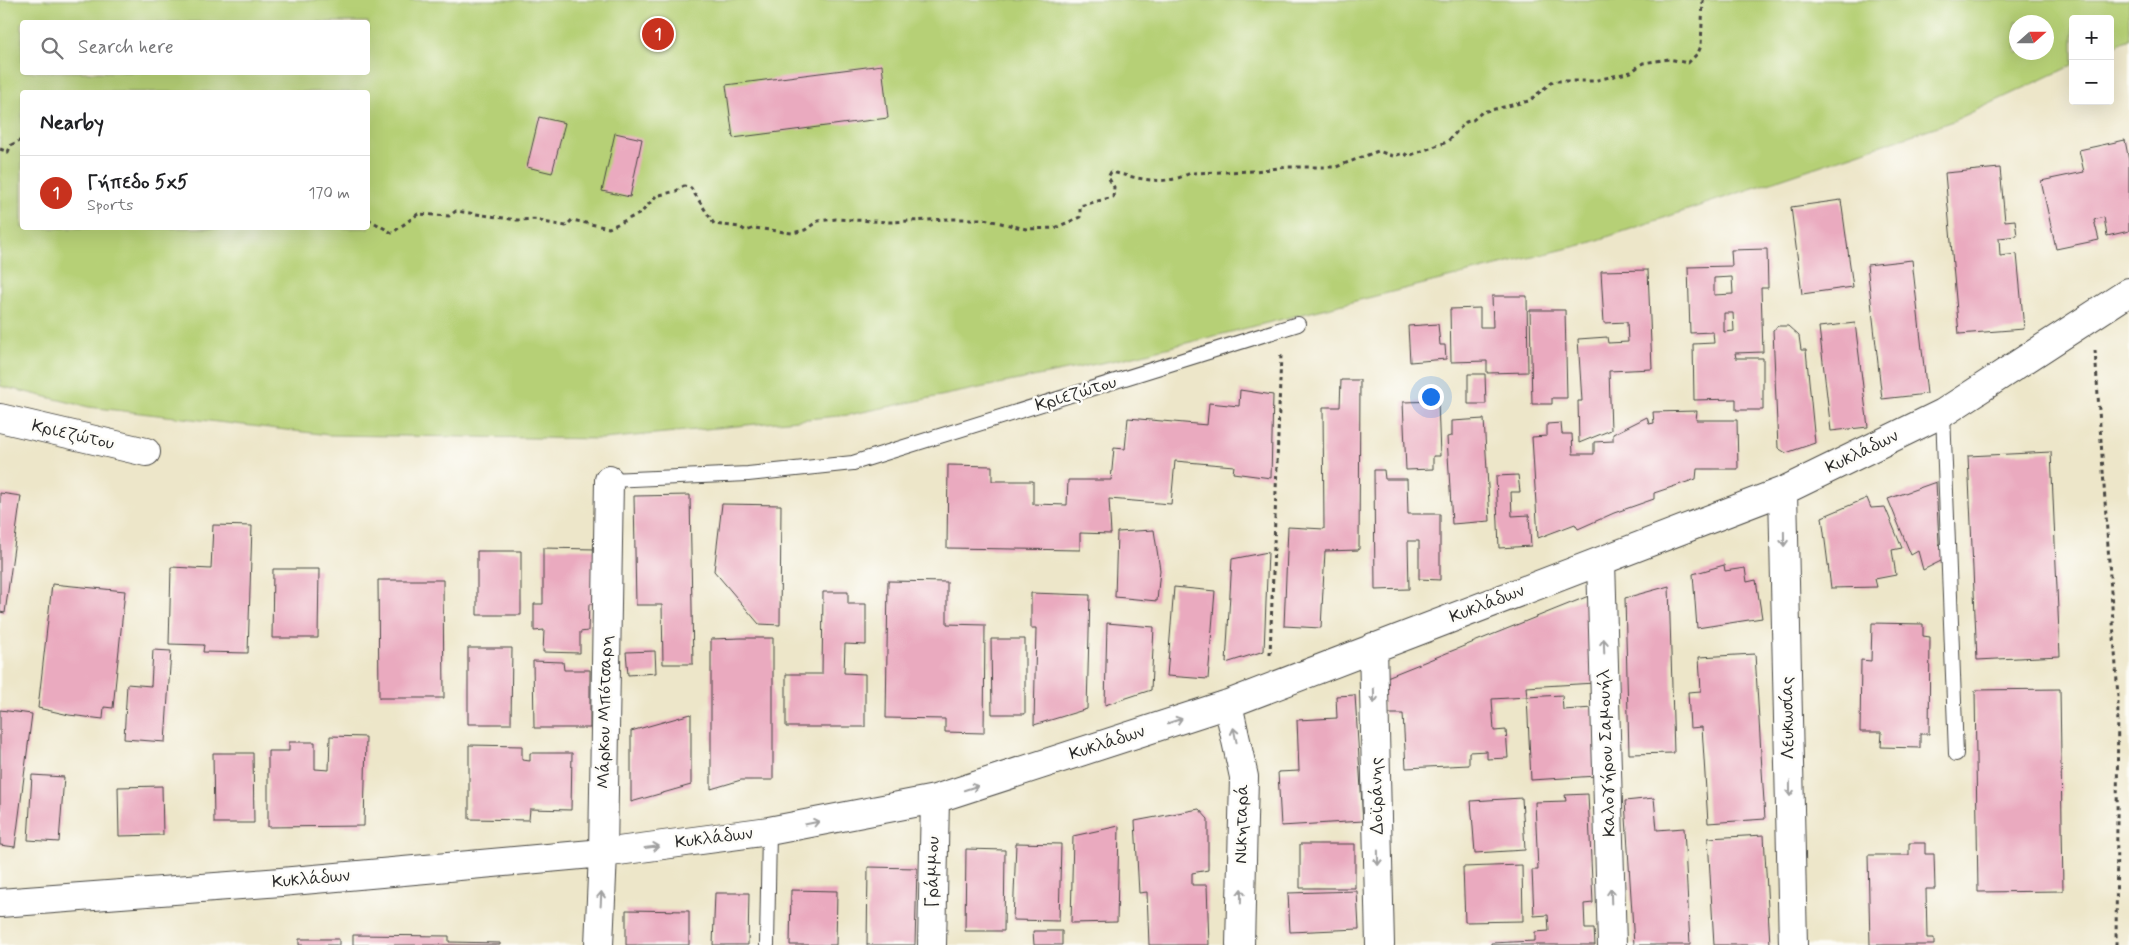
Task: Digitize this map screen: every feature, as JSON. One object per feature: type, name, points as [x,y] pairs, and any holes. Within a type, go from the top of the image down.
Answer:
[{"type":"street","name":"Κυκλάδων","points":[[0,903],[281,882],[603,853],[769,831],[935,799],[1228,704],[1783,490],[1943,413],[2129,292]]},
{"type":"street","name":"Κριεζώτου","points":[[0,418],[146,452]]},
{"type":"street","name":"Μάρκου Μπότσαρη","points":[[599,945],[603,853],[609,480]]},
{"type":"street","name":"Λευκωσίας","points":[[1783,490],[1793,945]]},
{"type":"street","name":"Καλογήρου Σαμουήλ","points":[[1601,561],[1612,945]]},
{"type":"street","name":"Δοϊράνης","points":[[1373,647],[1380,945]]},
{"type":"street","name":"Νικηταρά","points":[[1228,704],[1244,777],[1240,945]]},
{"type":"street","name":"Γράμμου","points":[[932,945],[935,799]]},
{"type":"lane","name":"Κριεζώτου","points":[[609,480],[748,474],[853,464],[1298,324]]},
{"type":"lane","points":[[1943,413],[1956,754]]},
{"type":"lane","points":[[767,945],[769,831]]},
{"type":"path","points":[[370,220],[392,233],[418,214],[449,216],[456,211],[517,220],[539,219],[543,222],[566,226],[572,220],[609,228],[641,213],[656,196],[676,192],[684,186],[691,188],[714,224],[740,227],[746,231],[755,228],[792,234],[805,230],[818,221],[836,219],[890,222],[948,218],[984,219],[1026,229],[1055,228],[1080,217],[1080,206],[1113,197],[1114,188],[1108,177],[1111,172],[1157,182],[1181,178],[1190,173],[1255,171],[1288,167],[1336,167],[1378,151],[1393,156],[1404,153],[1408,156],[1447,142],[1466,122],[1474,120],[1482,112],[1530,101],[1553,81],[1593,81],[1631,72],[1643,63],[1669,59],[1688,63],[1698,53],[1701,46],[1703,0]]},
{"type":"path","points":[[0,149],[8,152],[11,145],[20,141]]},
{"type":"path","points":[[2093,317],[2118,697],[2116,945]]},
{"type":"path","points":[[1269,665],[1281,373]]},
{"type":"green space","points":[[0,0],[2129,0],[2129,39],[2114,46],[2114,15],[2069,15],[2069,67],[1953,121],[1589,243],[1130,357],[848,415],[604,439],[329,435],[89,407],[0,386]]},
{"type":"building","points":[[882,65],[888,118],[733,138],[726,85]]},
{"type":"building","points":[[539,117],[565,123],[552,173],[527,167]]},
{"type":"building","points":[[615,133],[642,139],[630,197],[602,191]]},
{"type":"building","points":[[2125,140],[2129,161],[2129,231],[2107,236],[2104,217],[2094,220],[2099,240],[2056,249],[2041,181],[2084,172],[2079,150]]},
{"type":"building","points":[[2000,168],[2005,221],[2015,220],[2017,236],[1999,238],[2000,256],[2017,254],[2024,329],[1959,334],[1945,173]]},
{"type":"building","points":[[1841,200],[1853,287],[1802,294],[1791,207]]},
{"type":"building","points":[[1767,249],[1768,288],[1761,288],[1763,352],[1735,353],[1736,358],[1763,358],[1763,410],[1736,410],[1736,399],[1694,400],[1693,344],[1714,343],[1713,332],[1690,333],[1688,267],[1732,266],[1731,250]],"holes":[[[1732,277],[1733,294],[1714,295],[1714,278]],[[1724,313],[1733,313],[1734,331],[1724,332]]]},
{"type":"building","points":[[1912,260],[1927,394],[1882,399],[1867,265]]},
{"type":"building","points":[[1648,270],[1652,369],[1609,371],[1611,430],[1579,443],[1578,401],[1582,401],[1578,339],[1607,337],[1608,343],[1628,342],[1627,322],[1604,323],[1601,271]]},
{"type":"building","points":[[1492,296],[1527,296],[1528,372],[1487,373],[1487,361],[1451,362],[1450,309],[1480,308],[1480,327],[1493,327]]},
{"type":"building","points":[[1530,310],[1565,310],[1567,398],[1552,398],[1552,404],[1532,404]]},
{"type":"building","points":[[1855,323],[1868,427],[1831,431],[1819,327]]},
{"type":"building","points":[[1438,324],[1440,345],[1445,345],[1446,359],[1410,362],[1408,326]]},
{"type":"building","points":[[1778,326],[1788,326],[1799,336],[1801,350],[1806,350],[1815,443],[1786,453],[1778,448],[1773,330]]},
{"type":"building","points":[[1468,374],[1485,374],[1486,404],[1468,404]]},
{"type":"building","points":[[1341,380],[1360,380],[1359,550],[1325,551],[1321,628],[1284,626],[1288,527],[1324,529],[1323,407],[1340,407]]},
{"type":"building","points":[[1240,390],[1273,395],[1271,478],[1233,473],[1234,466],[1175,461],[1171,504],[1109,499],[1111,534],[1080,533],[1080,550],[947,548],[948,465],[992,466],[992,481],[1033,481],[1033,504],[1067,505],[1068,480],[1111,480],[1114,448],[1125,449],[1128,418],[1207,425],[1209,403],[1239,406]]},
{"type":"building","points":[[1438,401],[1440,456],[1433,456],[1433,469],[1406,470],[1403,402]]},
{"type":"building","points":[[1697,411],[1696,420],[1737,420],[1738,469],[1697,469],[1696,479],[1654,493],[1654,499],[1614,513],[1578,529],[1575,524],[1538,538],[1532,437],[1547,436],[1547,424],[1561,423],[1562,434],[1572,434],[1573,454],[1594,454],[1594,442],[1613,441],[1613,434],[1647,417],[1649,424],[1654,423],[1653,412]]},
{"type":"building","points":[[1484,419],[1490,521],[1452,524],[1447,437],[1452,436],[1452,421]]},
{"type":"building","points":[[2051,452],[2060,656],[1977,660],[1968,456]]},
{"type":"building","points":[[1374,470],[1384,470],[1385,479],[1407,479],[1408,514],[1440,514],[1440,580],[1419,579],[1419,541],[1408,541],[1409,589],[1375,590]]},
{"type":"building","points":[[1518,475],[1520,492],[1511,492],[1512,516],[1529,515],[1531,546],[1499,548],[1496,476]]},
{"type":"building","points":[[1936,482],[1939,543],[1945,559],[1923,570],[1918,551],[1911,555],[1888,499]]},
{"type":"building","points":[[0,493],[21,496],[5,613],[0,612]]},
{"type":"building","points":[[690,495],[693,664],[663,664],[662,605],[636,605],[634,496]]},
{"type":"building","points":[[1867,498],[1871,508],[1885,507],[1902,548],[1892,550],[1896,575],[1875,579],[1877,587],[1831,588],[1822,517]]},
{"type":"building","points":[[722,504],[781,505],[780,625],[759,624],[714,571]]},
{"type":"building","points":[[213,525],[252,526],[248,653],[203,652],[204,645],[169,644],[171,567],[211,569]]},
{"type":"building","points":[[1154,530],[1160,570],[1157,601],[1115,597],[1117,532]]},
{"type":"building","points":[[543,548],[595,549],[594,604],[589,604],[588,631],[580,632],[580,653],[543,652],[544,630],[534,631],[534,604],[543,604]]},
{"type":"building","points":[[477,551],[521,551],[521,615],[477,615]]},
{"type":"building","points":[[1268,552],[1264,651],[1226,663],[1232,559]]},
{"type":"building","points":[[1724,565],[1725,571],[1745,568],[1747,582],[1756,580],[1762,618],[1697,628],[1693,574]]},
{"type":"building","points":[[273,569],[319,569],[318,638],[272,638]]},
{"type":"building","points":[[378,580],[443,580],[444,698],[379,698]]},
{"type":"building","points":[[888,581],[947,582],[947,624],[985,625],[984,733],[945,732],[945,719],[886,718]]},
{"type":"building","points":[[52,584],[125,591],[113,708],[104,707],[103,719],[69,715],[38,708]]},
{"type":"building","points":[[1669,586],[1674,753],[1629,754],[1625,598]]},
{"type":"building","points":[[1174,587],[1215,591],[1208,679],[1167,676]]},
{"type":"building","points":[[823,592],[848,592],[848,604],[866,604],[866,645],[845,644],[844,673],[865,674],[865,727],[786,727],[786,674],[822,674]]},
{"type":"building","points":[[1031,593],[1090,595],[1087,709],[1034,725],[1036,628],[1031,628]]},
{"type":"building","points":[[1591,595],[1595,683],[1526,687],[1527,697],[1492,699],[1494,731],[1506,730],[1508,758],[1487,759],[1487,751],[1469,752],[1469,765],[1406,768],[1403,714],[1384,714],[1382,679]]},
{"type":"building","points":[[1107,623],[1154,627],[1151,690],[1105,705]]},
{"type":"building","points":[[1872,623],[1923,624],[1923,636],[1930,637],[1929,734],[1920,734],[1920,748],[1881,747],[1882,732],[1860,732],[1861,660],[1871,661]]},
{"type":"building","points":[[773,638],[773,780],[741,780],[711,789],[711,639]]},
{"type":"building","points":[[991,639],[1025,639],[1025,714],[992,714]]},
{"type":"building","points":[[468,648],[512,648],[511,724],[468,724]]},
{"type":"building","points":[[153,650],[171,651],[165,742],[124,739],[127,684],[151,686]]},
{"type":"building","points":[[655,651],[656,673],[628,675],[626,652]]},
{"type":"building","points":[[1755,654],[1765,819],[1708,823],[1702,727],[1690,728],[1688,692],[1701,691],[1699,657]]},
{"type":"building","points":[[533,661],[563,662],[564,670],[590,670],[590,728],[534,728]]},
{"type":"building","points":[[2060,689],[2063,891],[1978,892],[1975,690]]},
{"type":"building","points":[[1355,695],[1363,821],[1281,826],[1278,772],[1299,771],[1297,720],[1337,718],[1336,696]]},
{"type":"building","points":[[1562,695],[1563,710],[1593,708],[1597,776],[1531,780],[1527,697]]},
{"type":"building","points":[[0,710],[32,714],[15,847],[0,845]]},
{"type":"building","points":[[691,714],[691,785],[631,802],[631,731]]},
{"type":"building","points":[[330,736],[366,737],[364,826],[268,827],[268,751],[289,751],[289,742],[315,742],[315,769],[329,770]]},
{"type":"building","points":[[469,745],[522,746],[522,760],[530,761],[530,753],[572,753],[571,810],[530,809],[529,820],[469,819]]},
{"type":"building","points":[[213,753],[253,753],[254,823],[214,823]]},
{"type":"building","points":[[32,775],[64,777],[59,842],[28,840]]},
{"type":"building","points":[[162,786],[163,835],[119,836],[118,787]]},
{"type":"building","points":[[1588,794],[1593,903],[1584,904],[1585,929],[1594,929],[1595,945],[1491,945],[1491,943],[1535,941],[1535,932],[1549,931],[1548,915],[1534,916],[1532,870],[1538,870],[1535,802],[1566,801],[1565,795]]},
{"type":"building","points":[[1522,798],[1525,850],[1475,853],[1471,801]]},
{"type":"building","points":[[1654,798],[1657,830],[1684,828],[1690,945],[1634,945],[1625,801]]},
{"type":"building","points":[[1199,809],[1208,819],[1208,870],[1192,873],[1192,885],[1207,885],[1209,945],[1149,945],[1147,892],[1139,893],[1135,821]]},
{"type":"building","points":[[1119,826],[1117,922],[1071,923],[1073,836]]},
{"type":"building","points":[[1764,835],[1770,945],[1714,945],[1708,838]]},
{"type":"building","points":[[1016,843],[1061,844],[1059,921],[1013,920]]},
{"type":"building","points":[[1909,843],[1925,843],[1925,854],[1934,854],[1935,889],[1926,889],[1927,938],[1934,938],[1934,945],[1870,945],[1868,855],[1909,855]]},
{"type":"building","points":[[1300,844],[1355,844],[1355,888],[1300,888]]},
{"type":"building","points":[[966,849],[1005,850],[1004,931],[965,931]]},
{"type":"building","points":[[1522,865],[1523,921],[1465,922],[1463,867]]},
{"type":"building","points":[[868,867],[917,868],[915,945],[867,945]]},
{"type":"building","points":[[791,890],[837,891],[836,945],[790,945]]},
{"type":"building","points":[[1357,891],[1359,929],[1290,932],[1288,893]]},
{"type":"building","points":[[715,893],[749,893],[748,945],[713,945]]},
{"type":"building","points":[[626,910],[689,911],[689,945],[626,945]]},
{"type":"building","points":[[1033,931],[1062,931],[1062,945],[1034,945]]},
{"type":"building","points":[[353,935],[449,936],[449,942],[500,943],[500,945],[353,945]]},
{"type":"building","points":[[299,939],[339,939],[339,945],[299,945]]},
{"type":"place","name":"Γήπεδο 5x5","points":[[658,34]]}]
